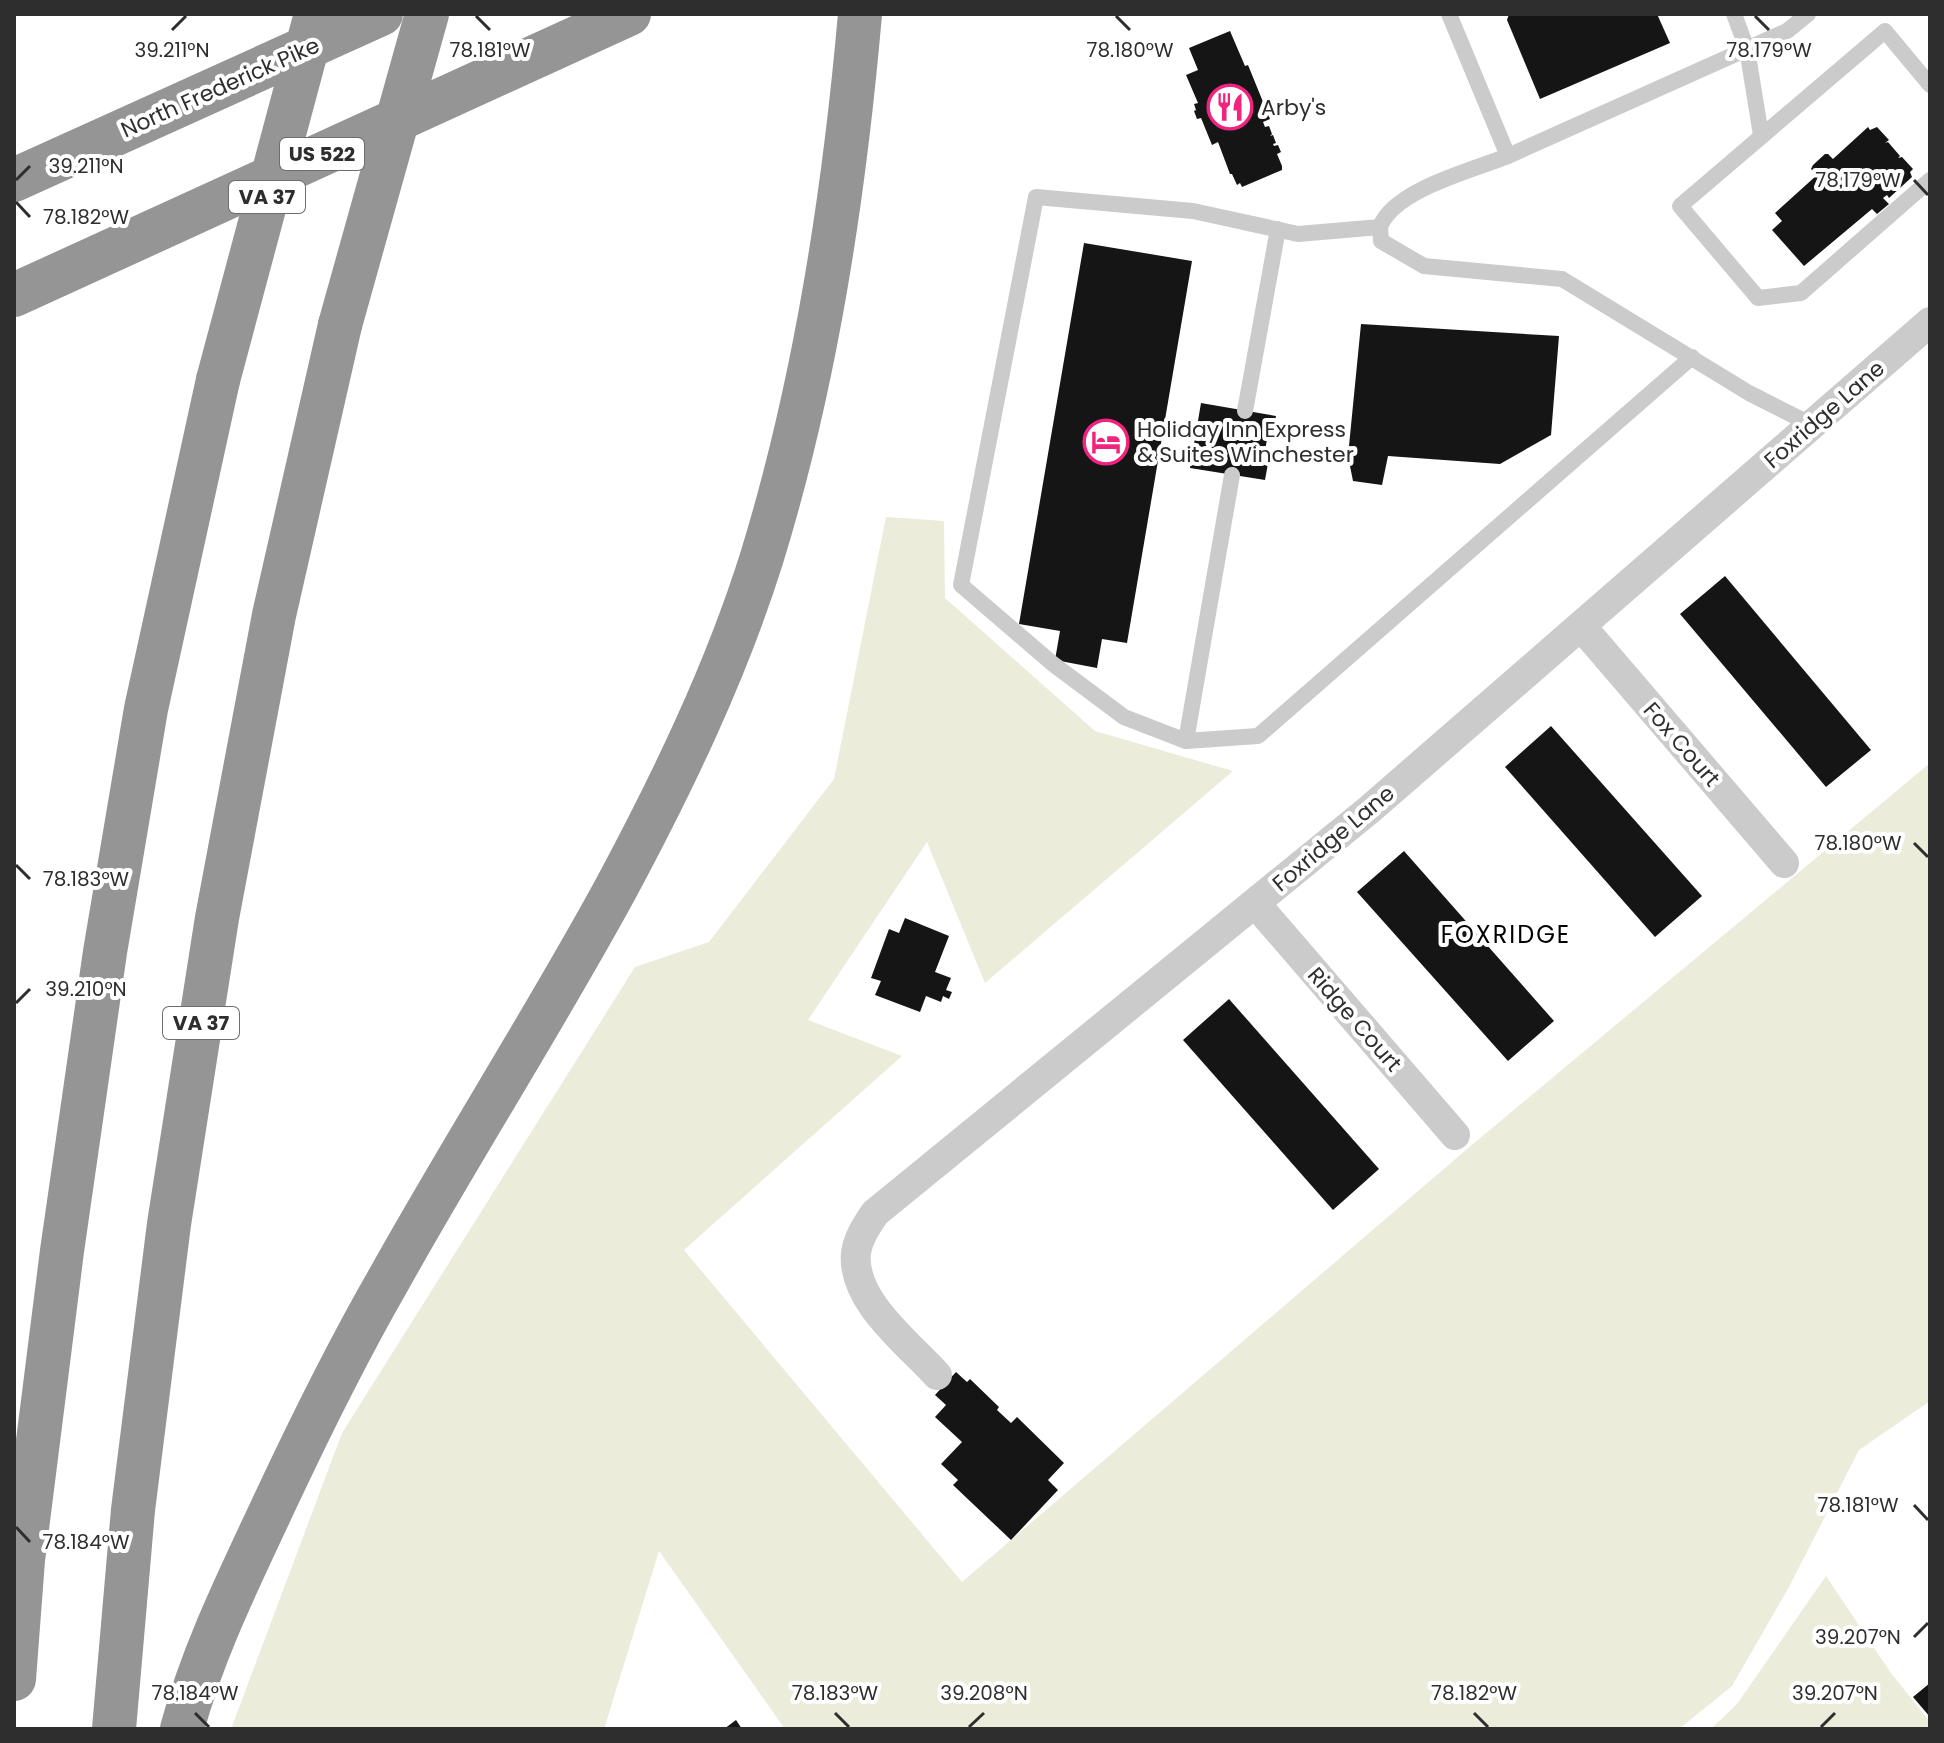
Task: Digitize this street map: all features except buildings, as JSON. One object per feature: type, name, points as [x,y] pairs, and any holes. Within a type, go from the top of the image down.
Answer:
[{"type":"highway","name":"VA 37","points":[[14,1679],[23,1560],[62,1251],[105,952],[146,709],[218,380],[316,14]]},
{"type":"highway","name":"North Frederick Pike","points":[[14,180],[381,14]]},
{"type":"highway","name":"VA 37","points":[[114,1729],[133,1510],[169,1224],[217,918],[274,615],[340,325],[427,14]]},
{"type":"highway","name":"US 522","points":[[14,295],[629,14]]},
{"type":"highway","points":[[182,1729],[220,1623],[317,1411],[389,1279],[615,890],[666,790],[721,670],[762,556],[817,333],[836,225],[860,14]]},
{"type":"street","name":"Foxridge Lane","points":[[937,1375],[868,1301],[858,1278],[856,1253],[861,1234],[875,1213],[1370,809],[1930,322]]},
{"type":"street","name":"Fox Court","points":[[1581,626],[1784,863]]},
{"type":"street","name":"Ridge Court","points":[[1255,903],[1455,1135]]},
{"type":"lane","points":[[1449,14],[1508,156]]},
{"type":"lane","points":[[1734,14],[1747,49],[1761,135]]},
{"type":"lane","points":[[1808,14],[1787,31],[1508,156],[1410,195],[1384,216],[1380,227],[1381,241],[1424,266],[1562,279],[1749,393],[1812,425]]},
{"type":"lane","points":[[1930,85],[1885,31],[1680,206],[1758,298],[1801,293],[1930,180]]},
{"type":"lane","points":[[1380,227],[1298,234],[1193,211],[1036,197],[961,585],[1053,664],[1124,717],[1186,741],[1258,736],[1692,357]]},
{"type":"lane","points":[[1245,411],[1278,229]]},
{"type":"lane","points":[[1186,741],[1232,475]]},
{"type":"green space","points":[[886,517],[944,521],[945,598],[1095,731],[1233,771],[985,983],[927,842],[808,1020],[902,1056],[684,1250],[962,1582],[1473,1144],[1930,763],[1930,1401],[1859,1450],[1789,1587],[1732,1686],[1679,1729],[785,1729],[659,1551],[604,1729],[231,1729],[342,1433],[635,967],[709,942],[834,779]]},
{"type":"green space","points":[[1826,1576],[1891,1673],[1930,1722],[1930,1729],[1711,1729],[1737,1704]]},
{"type":"place","name":"Arby's","points":[[1230,107]]},
{"type":"place","name":"Holiday Inn Express & Suites Winchester","points":[[1106,442]]},
{"type":"district","name":"FOXRIDGE","points":[[1506,935]]}]
